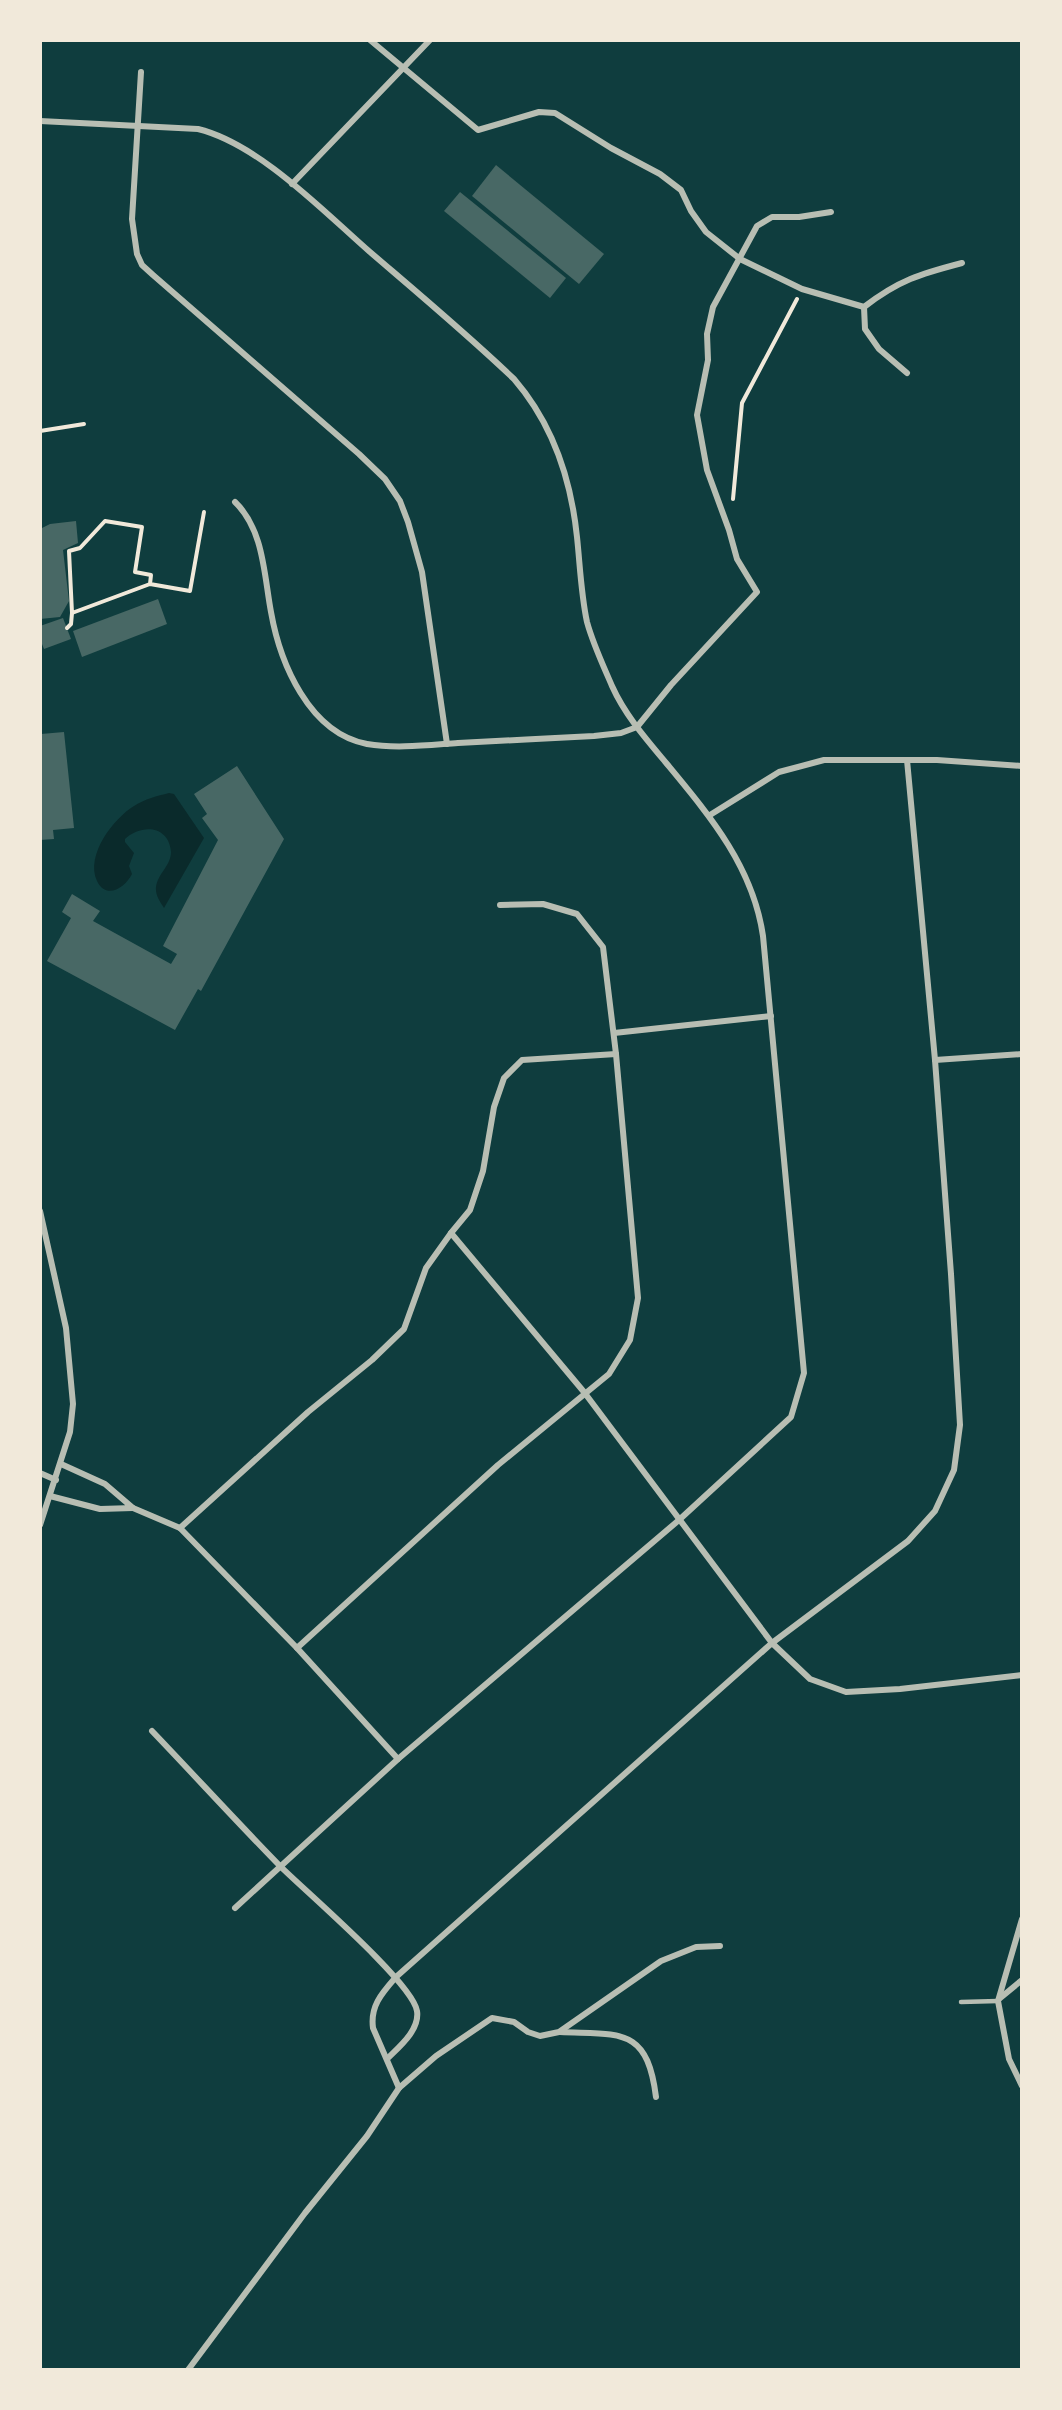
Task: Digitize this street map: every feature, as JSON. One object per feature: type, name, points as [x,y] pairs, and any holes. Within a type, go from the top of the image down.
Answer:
[{"type":"street","points":[[370,40],[478,130],[539,112],[555,113],[611,148],[660,174],[681,190],[691,211],[706,232],[740,259],[802,289],[864,307]]},
{"type":"street","points":[[292,184],[430,40]]},
{"type":"street","points":[[141,72],[132,219],[134,237],[142,265],[359,454],[384,479],[400,501],[422,572],[447,744]]},
{"type":"street","points":[[42,122],[138,124],[198,129],[232,140],[292,184],[490,356],[530,397],[557,450],[567,479],[588,623],[622,708],[710,815],[735,855],[754,895],[763,936],[804,1373],[791,1417],[679,1520],[398,1759],[235,1908]]},
{"type":"street","points":[[235,502],[246,513],[259,544],[274,629],[291,675],[315,712],[337,732],[367,744],[447,744],[594,736],[621,733],[637,727],[670,685],[757,592],[737,559],[707,470],[697,415],[708,360],[707,334],[713,307],[757,226],[772,217],[799,218],[831,212]]},
{"type":"street","points":[[864,307],[914,275],[962,263]]},
{"type":"street","points":[[864,307],[865,329],[879,349],[907,373]]},
{"type":"street","points":[[710,815],[779,772],[824,760],[907,760],[1022,766]]},
{"type":"street","points":[[399,2088],[373,2028],[372,2018],[378,2000],[396,1977],[772,1643],[908,1541],[935,1511],[954,1470],[960,1425],[951,1274],[907,760]]},
{"type":"street","points":[[297,1648],[498,1465],[584,1392],[609,1374],[630,1340],[638,1298],[614,1033],[603,947],[577,914],[543,904],[500,905]]},
{"type":"street","points":[[614,1033],[771,1016]]},
{"type":"street","points":[[180,1528],[308,1412],[372,1360],[404,1329],[426,1268],[470,1210],[483,1171],[494,1107],[504,1078],[522,1060],[616,1054]]},
{"type":"street","points":[[934,1060],[1022,1054]]},
{"type":"street","points":[[40,1211],[61,1301],[73,1388],[73,1418],[61,1464],[40,1524]]},
{"type":"street","points":[[451,1233],[584,1392],[772,1643],[810,1679],[846,1692],[900,1689],[1022,1674]]},
{"type":"street","points":[[61,1464],[105,1484],[133,1508],[180,1528],[297,1648],[398,1759]]},
{"type":"street","points":[[40,1473],[56,1480]]},
{"type":"street","points":[[50,1496],[100,1509],[133,1508]]},
{"type":"street","points":[[152,1731],[281,1867],[396,1977],[417,2010],[415,2025],[406,2040],[387,2060]]},
{"type":"street","points":[[1022,1919],[998,2001],[1009,2059],[1022,2086]]},
{"type":"street","points":[[559,2032],[661,1961],[696,1947],[720,1946]]},
{"type":"street","points":[[998,2001],[1022,1980]]},
{"type":"street","points":[[188,2370],[367,2136],[399,2088],[436,2056],[492,2018],[514,2022],[528,2032],[540,2036],[559,2032],[630,2038],[643,2049],[653,2075],[656,2097]]},
{"type":"lane","points":[[961,2002],[998,2001]]},
{"type":"path","points":[[729,530],[742,403],[802,289]]},
{"type":"path","points":[[40,431],[84,424]]},
{"type":"path","points":[[72,613],[150,584],[190,591],[204,512]]},
{"type":"path","points":[[67,628],[71,624],[72,613],[69,550],[80,548],[105,521],[142,526],[135,572],[152,575],[150,584]]},
{"type":"water","points":[[169,793],[174,794],[204,838],[164,908],[157,896],[156,885],[169,862],[171,852],[169,843],[160,832],[146,829],[131,834],[125,839],[134,853],[129,866],[132,874],[125,884],[115,890],[105,890],[97,881],[94,871],[98,849],[110,828],[134,806]]},
{"type":"building","points":[[496,165],[604,254],[579,284],[472,196]]},
{"type":"building","points":[[460,192],[566,278],[550,298],[444,211]]},
{"type":"building","points":[[76,521],[78,543],[63,550],[69,601],[60,617],[40,619],[40,529],[50,524]]},
{"type":"building","points":[[158,599],[167,624],[82,657],[73,631]]},
{"type":"building","points":[[63,618],[71,639],[44,649],[40,639],[40,626]]},
{"type":"building","points":[[64,732],[74,828],[53,830],[54,839],[40,840],[41,734]]},
{"type":"building","points":[[237,766],[284,839],[201,991],[198,989],[175,1030],[47,961],[71,918],[62,912],[72,894],[100,911],[93,921],[171,964],[177,954],[163,946],[218,840],[202,818],[207,814],[194,794]]}]
